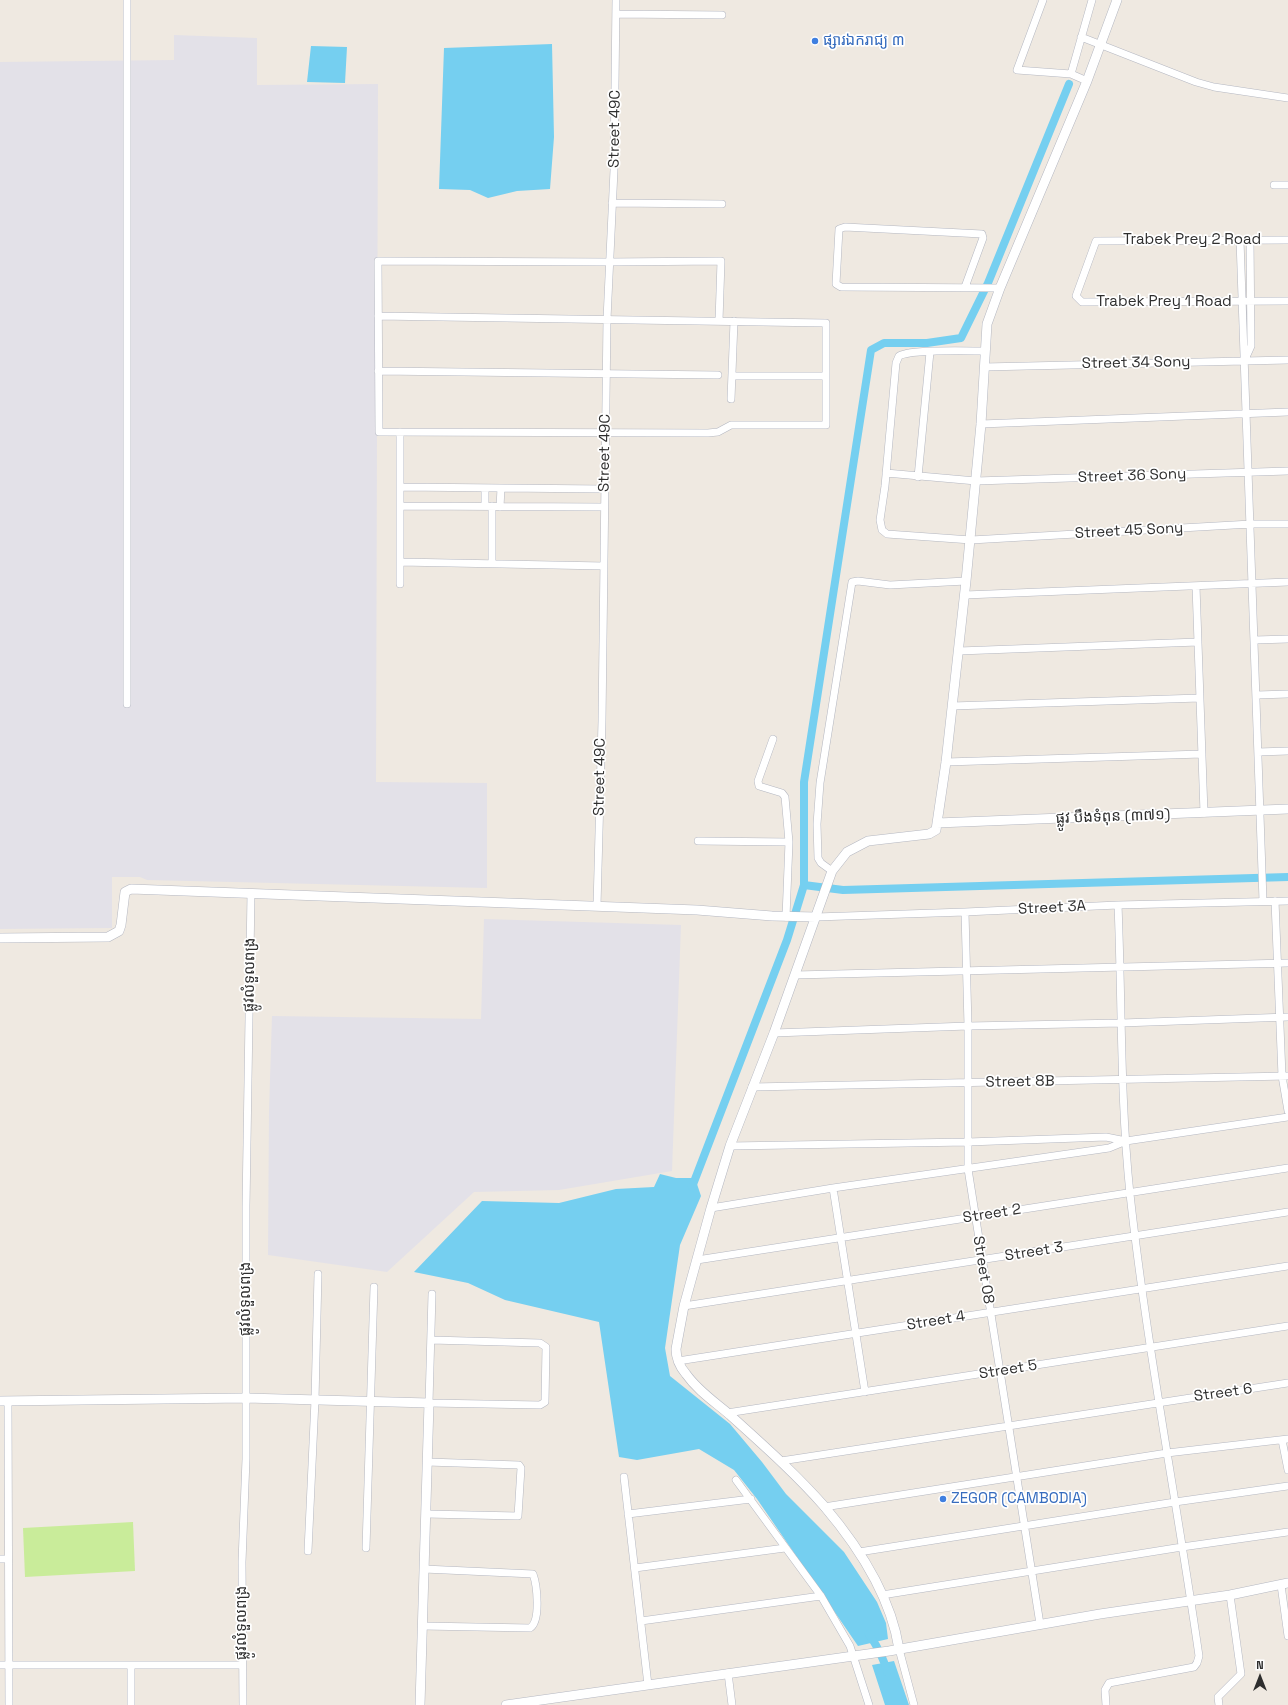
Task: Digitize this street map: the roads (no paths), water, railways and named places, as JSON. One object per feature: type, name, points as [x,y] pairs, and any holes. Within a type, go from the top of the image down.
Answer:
[{"type":"street","points":[[127,0],[127,704]]},
{"type":"street","name":"Street 49C","points":[[597,906],[604,566],[607,319],[614,170],[616,0]]},
{"type":"street","points":[[1043,0],[1017,70],[1071,74],[1087,81]]},
{"type":"street","points":[[1071,74],[1092,0]]},
{"type":"street","points":[[914,1705],[899,1649],[896,1630],[882,1595],[859,1552],[824,1507],[780,1461],[698,1389],[678,1361],[676,1349],[684,1306],[730,1146],[774,1033],[832,871],[841,858],[855,846],[868,841],[929,834],[936,830],[946,762],[971,540],[987,324],[997,288],[1087,81],[1117,0]]},
{"type":"street","points":[[616,14],[722,15]]},
{"type":"street","points":[[1081,37],[1196,82],[1214,87],[1288,98]]},
{"type":"street","points":[[1274,185],[1288,185]]},
{"type":"street","points":[[612,203],[722,204]]},
{"type":"street","points":[[967,287],[983,238],[982,234],[845,227],[839,229],[836,284],[841,287],[997,288]]},
{"type":"street","points":[[1240,240],[1241,302],[1245,361],[1264,902]]},
{"type":"street","points":[[1245,361],[1251,346],[1250,240]]},
{"type":"street","name":"Trabek Prey 2 Road","points":[[1096,241],[1288,240]]},
{"type":"street","name":"Trabek Prey 1 Road","points":[[1096,241],[1076,296],[1082,302],[1288,301]]},
{"type":"street","points":[[378,316],[826,323],[825,426],[731,425],[718,432],[708,433],[379,432],[378,372],[378,316],[378,261],[721,261],[719,321]]},
{"type":"street","points":[[731,399],[734,321]]},
{"type":"street","points":[[886,473],[896,363],[899,356],[904,353],[984,351]]},
{"type":"street","points":[[918,477],[930,352]]},
{"type":"street","name":"Street 34 Sony","points":[[984,367],[1288,360]]},
{"type":"street","points":[[378,372],[718,375]]},
{"type":"street","points":[[732,376],[826,376]]},
{"type":"street","points":[[980,424],[1288,412]]},
{"type":"street","points":[[400,432],[400,584]]},
{"type":"street","name":"Street 36 Sony","points":[[886,473],[976,481],[1288,471]]},
{"type":"street","name":"Street 45 Sony","points":[[886,473],[880,520],[882,530],[887,534],[971,540],[1251,524],[1288,524]]},
{"type":"street","points":[[400,487],[604,489]]},
{"type":"street","points":[[485,488],[488,506],[492,564]]},
{"type":"street","points":[[500,507],[501,488]]},
{"type":"street","points":[[400,506],[604,507]]},
{"type":"street","points":[[400,562],[604,566]]},
{"type":"street","points":[[832,871],[821,863],[818,858],[817,824],[819,789],[852,582],[858,581],[890,585],[966,581]]},
{"type":"street","points":[[965,595],[1288,582]]},
{"type":"street","points":[[1196,586],[1204,813]]},
{"type":"street","points":[[1255,640],[1288,639]]},
{"type":"street","points":[[959,651],[1198,642]]},
{"type":"street","points":[[1256,695],[1288,694]]},
{"type":"street","points":[[952,706],[1200,698]]},
{"type":"street","points":[[773,738],[758,781],[759,786],[782,793],[785,797],[789,842],[788,917]]},
{"type":"street","points":[[1258,752],[1288,751]]},
{"type":"street","points":[[946,762],[1202,754]]},
{"type":"street","name":"ផ្លូវ បឹងទំពុន (៣៧១)","points":[[937,823],[1288,809]]},
{"type":"street","points":[[698,841],[789,842]]},
{"type":"street","points":[[0,938],[108,937],[119,931],[125,892],[128,889],[697,910],[788,917],[816,917]]},
{"type":"street","name":"ផ្លូវលំទួលពង្រ","points":[[243,1705],[242,1562],[246,1459],[246,1206],[251,893]]},
{"type":"street","name":"Street 3A","points":[[816,917],[1118,905],[1288,901]]},
{"type":"street","points":[[1275,902],[1280,1017],[1288,1111]]},
{"type":"street","points":[[1106,1705],[1105,1690],[1108,1683],[1194,1668],[1199,1656],[1142,1288],[1130,1193],[1123,1080],[1121,967],[1118,905]]},
{"type":"street","name":"Street 08","points":[[965,912],[968,1026],[968,1169],[1040,1624]]},
{"type":"street","points":[[795,975],[1288,963]]},
{"type":"street","points":[[774,1033],[1288,1017]]},
{"type":"street","name":"Street 8B","points":[[752,1087],[1285,1076]]},
{"type":"street","points":[[711,1208],[833,1188],[1109,1148],[1126,1141],[1288,1117]]},
{"type":"street","points":[[730,1146],[968,1142],[1106,1137],[1126,1141]]},
{"type":"street","name":"Street 2","points":[[697,1260],[1288,1168]]},
{"type":"street","points":[[833,1188],[865,1392]]},
{"type":"street","name":"Street 3","points":[[684,1306],[1288,1212]]},
{"type":"street","name":"Street 4","points":[[678,1361],[1288,1266]]},
{"type":"street","points":[[308,1550],[315,1400],[318,1274]]},
{"type":"street","points":[[366,1548],[374,1287]]},
{"type":"street","points":[[420,1705],[432,1294]]},
{"type":"street","name":"Street 5","points":[[727,1413],[1288,1326]]},
{"type":"street","points":[[9,1705],[8,1509],[4,1401],[246,1398],[429,1403],[543,1404],[545,1402],[546,1347],[540,1342],[431,1340]]},
{"type":"street","name":"Street 6","points":[[780,1461],[1288,1383]]},
{"type":"street","points":[[824,1507],[1167,1453],[1285,1440],[1288,1470]]},
{"type":"street","points":[[426,1514],[518,1516],[520,1513],[521,1468],[519,1465],[427,1462]]},
{"type":"street","points":[[624,1477],[648,1685]]},
{"type":"street","points":[[736,1480],[821,1596],[855,1656],[870,1705]]},
{"type":"street","points":[[859,1552],[1024,1525],[1288,1486]]},
{"type":"street","points":[[628,1514],[751,1499]]},
{"type":"street","points":[[0,1509],[8,1509]]},
{"type":"street","points":[[882,1595],[1182,1547],[1288,1532]]},
{"type":"street","points":[[635,1568],[786,1548]]},
{"type":"street","points":[[0,1559],[8,1559]]},
{"type":"street","points":[[423,1626],[530,1628],[536,1623],[538,1615],[533,1574],[424,1569]]},
{"type":"street","points":[[506,1705],[865,1655],[1040,1624],[1230,1595],[1284,1584],[1288,1636]]},
{"type":"street","points":[[1219,1705],[1218,1697],[1241,1674],[1230,1595]]},
{"type":"street","points":[[641,1621],[821,1596]]},
{"type":"street","points":[[0,1612],[9,1612]]},
{"type":"street","points":[[0,1665],[242,1664]]},
{"type":"street","points":[[131,1665],[131,1705]]},
{"type":"street","points":[[728,1673],[732,1705]]},
{"type":"water","points":[[552,44],[554,137],[550,189],[517,191],[488,198],[470,190],[439,189],[444,48]]},
{"type":"water","points":[[311,46],[347,47],[345,83],[307,82]]},
{"type":"water","points":[[660,1174],[676,1178],[695,1178],[701,1196],[680,1245],[665,1348],[670,1376],[730,1424],[762,1462],[786,1494],[844,1552],[877,1602],[886,1623],[888,1639],[858,1646],[757,1499],[734,1470],[699,1449],[637,1460],[619,1457],[599,1322],[505,1300],[468,1283],[414,1272],[482,1201],[559,1203],[616,1189],[654,1187]]},
{"type":"water","points":[[894,1661],[909,1705],[885,1705],[872,1665]]},
{"type":"waterway","points":[[692,1187],[787,940],[804,885],[804,782],[871,350],[884,343],[927,343],[961,338],[988,283],[1069,84]]},
{"type":"waterway","points":[[804,885],[843,890],[1288,877]]},
{"type":"waterway","points":[[869,1634],[880,1652],[887,1672]]},
{"type":"place","name":"ផ្សារឯករាជ្យ ៣","points":[[815,41]]},
{"type":"place","name":"ZEGOR (CAMBODIA)","points":[[943,1499]]}]
